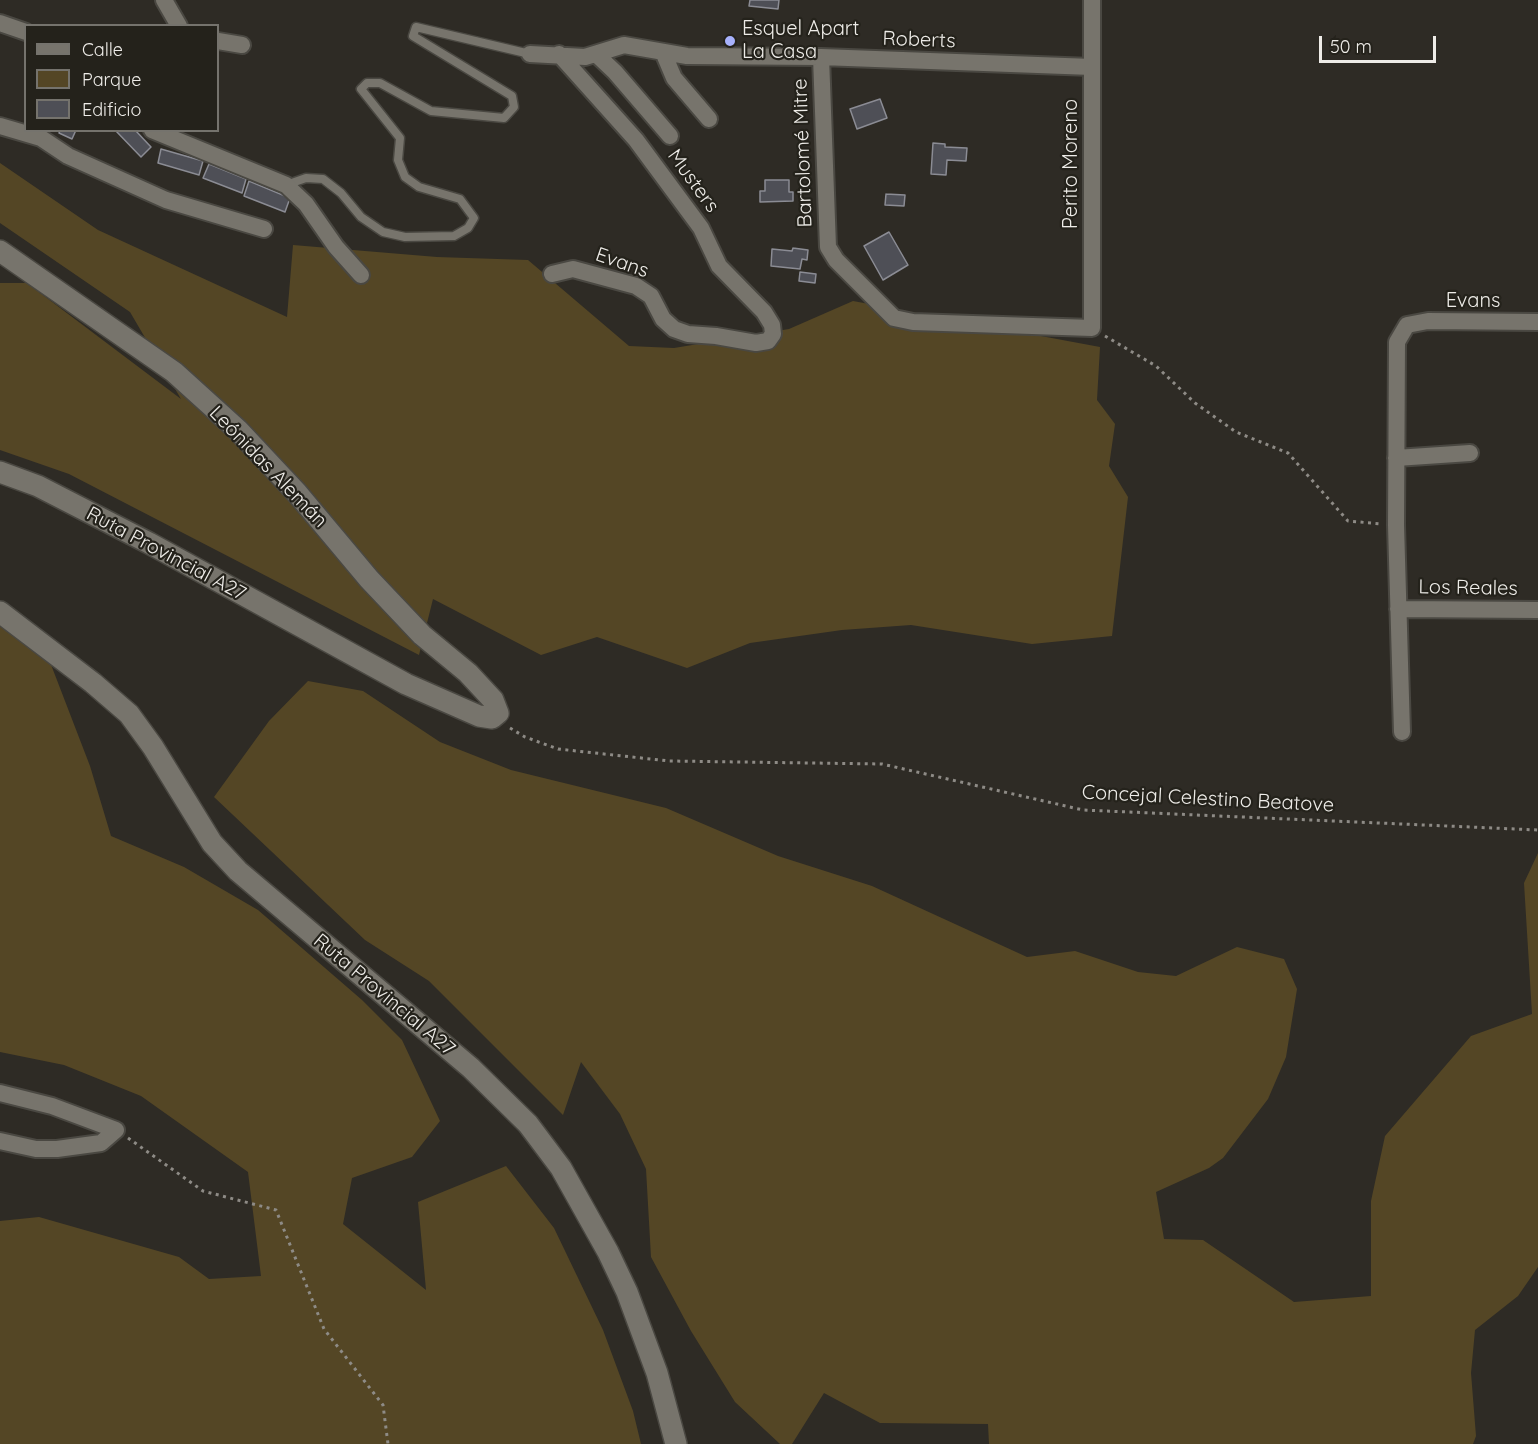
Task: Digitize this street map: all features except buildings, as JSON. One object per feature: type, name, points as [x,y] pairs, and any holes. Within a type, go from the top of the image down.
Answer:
[{"type":"street","points":[[164,0],[178,24]]},
{"type":"street","name":"Perito Moreno","points":[[1092,0],[1092,328]]},
{"type":"street","points":[[0,23],[24,31]]},
{"type":"street","points":[[219,41],[242,45]]},
{"type":"street","name":"Roberts","points":[[530,54],[585,57],[624,45],[687,56],[821,57],[1092,67]]},
{"type":"street","points":[[663,52],[674,78],[709,118]]},
{"type":"street","name":"Musters","points":[[558,54],[636,140],[684,202],[701,228],[719,266],[764,312],[772,325],[773,334],[768,341]]},
{"type":"street","points":[[597,55],[615,72],[670,136]]},
{"type":"street","name":"Bartolomé Mitre","points":[[821,57],[828,247],[836,260],[894,318],[914,321],[1092,328]]},
{"type":"street","points":[[0,126],[41,138],[68,156],[166,200],[264,229]]},
{"type":"street","points":[[157,132],[286,185],[306,204],[336,247],[361,275]]},
{"type":"street","name":"Leónidas Alemán","points":[[0,251],[174,372],[238,430],[297,493],[399,611],[422,635],[468,673],[493,700],[498,713],[492,718]]},
{"type":"street","name":"Evans","points":[[552,274],[573,269],[636,286],[651,296],[663,319],[674,329],[688,334],[756,343],[768,341]]},
{"type":"street","name":"Evans","points":[[1396,458],[1397,342],[1407,325],[1428,321],[1538,322]]},
{"type":"street","points":[[1402,732],[1396,458],[1470,453]]},
{"type":"street","name":"Ruta Provincial A27","points":[[0,472],[38,486],[149,543],[406,684],[478,716],[492,718]]},
{"type":"street","name":"Los Reales","points":[[1398,609],[1538,610]]},
{"type":"street","name":"Ruta Provincial A27","points":[[0,612],[93,683],[129,714],[153,747],[212,843],[238,871],[471,1068],[528,1124],[561,1168],[608,1252],[627,1292],[657,1373],[676,1444]]},
{"type":"street","points":[[0,1093],[52,1106],[116,1130],[101,1143],[57,1149],[36,1149],[0,1141]]},
{"type":"lane","points":[[286,185],[306,178],[323,179],[341,193],[361,217],[383,232],[405,237],[454,236],[468,228],[474,218],[460,200],[419,187],[405,177],[398,160],[400,138],[361,89],[367,83],[380,83],[431,111],[504,118],[514,107],[512,96],[413,36],[416,27],[530,54]]},
{"type":"path","points":[[1092,328],[1156,366],[1195,403],[1236,432],[1288,453],[1348,521],[1396,525]]},
{"type":"path","name":"Concejal Celestino Beatove","points":[[492,718],[525,736],[558,748],[669,761],[882,764],[1083,810],[1538,831]]},
{"type":"path","points":[[116,1130],[202,1191],[276,1210],[324,1329],[383,1405],[388,1444]]},
{"type":"green space","points":[[0,163],[98,230],[287,317],[293,245],[437,257],[528,260],[629,346],[674,348],[789,329],[853,301],[1100,347],[1097,400],[1115,424],[1109,466],[1128,497],[1112,636],[1032,644],[911,625],[842,630],[750,643],[687,668],[597,637],[541,655],[433,599],[419,655],[69,474],[0,450],[0,283],[27,283],[181,399],[130,312],[0,223]]},
{"type":"green space","points":[[0,624],[50,662],[90,766],[111,836],[184,867],[258,910],[362,1000],[402,1040],[440,1121],[412,1157],[352,1178],[343,1224],[426,1290],[418,1202],[506,1166],[554,1228],[603,1330],[633,1411],[641,1444],[0,1444],[0,1221],[39,1217],[179,1257],[209,1279],[261,1276],[248,1172],[141,1096],[64,1065],[0,1052]]},
{"type":"green space","points":[[308,681],[363,691],[440,742],[511,770],[666,808],[778,856],[872,886],[1027,957],[1075,951],[1138,972],[1176,976],[1237,947],[1284,959],[1297,989],[1286,1057],[1268,1099],[1223,1158],[1209,1168],[1156,1192],[1164,1239],[1203,1240],[1294,1302],[1371,1296],[1371,1201],[1385,1136],[1471,1036],[1532,1014],[1524,883],[1538,853],[1538,1267],[1518,1296],[1475,1330],[1471,1373],[1476,1436],[1473,1444],[989,1444],[988,1424],[880,1423],[824,1393],[792,1444],[780,1444],[735,1402],[691,1331],[651,1257],[646,1169],[620,1114],[581,1062],[563,1115],[429,981],[365,940],[214,797],[269,721]]},
{"type":"place","name":"Esquel Apart La Casa","points":[[730,41]]}]
